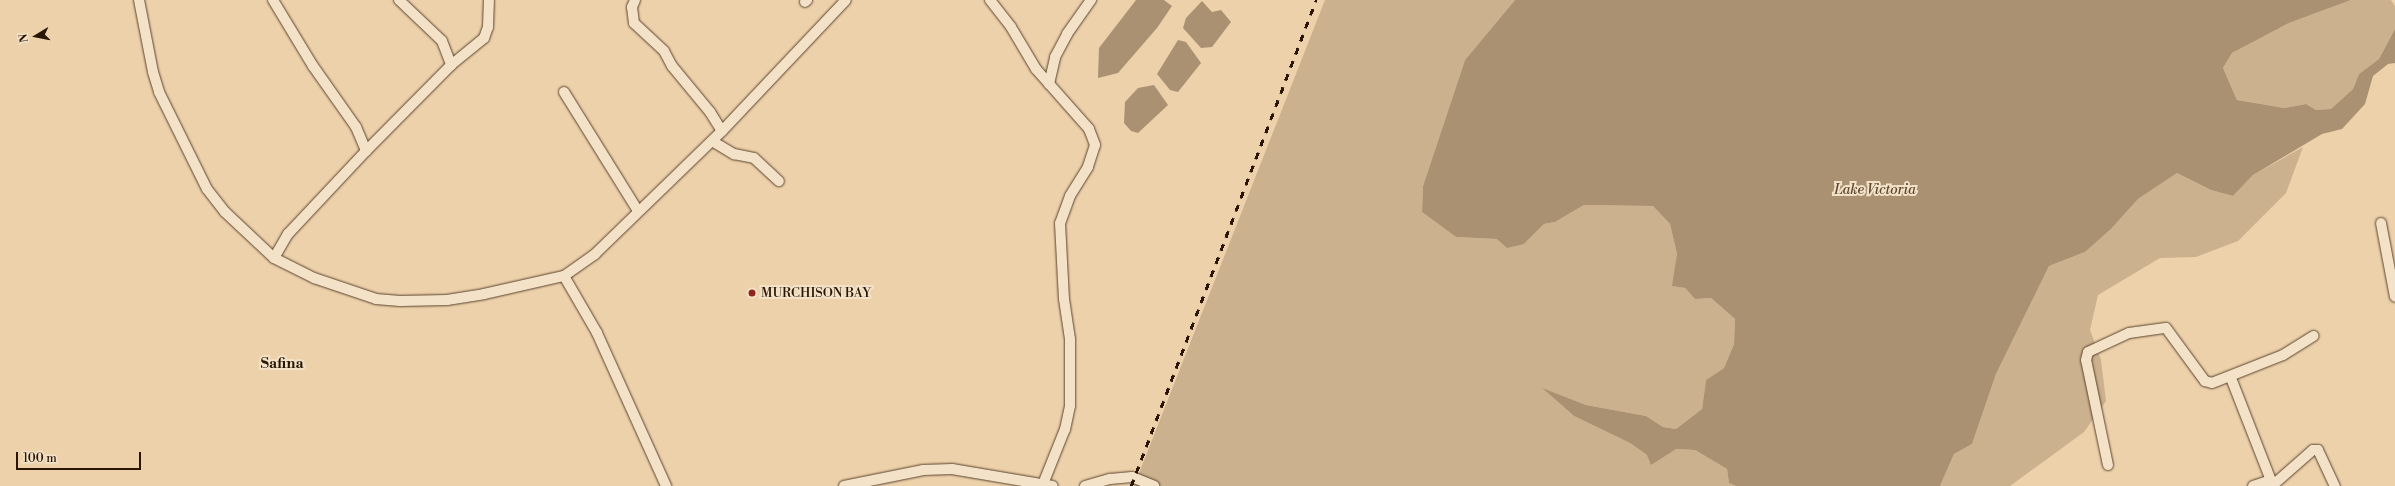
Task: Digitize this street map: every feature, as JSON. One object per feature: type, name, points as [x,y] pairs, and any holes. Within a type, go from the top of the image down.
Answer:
[{"type":"street","points":[[139,0],[153,72],[159,92],[204,182],[225,212],[274,258],[314,278],[369,297],[400,301],[447,300],[564,276],[595,254],[712,141],[846,0]]},
{"type":"street","points":[[273,0],[313,66],[356,127],[366,151]]},
{"type":"street","points":[[399,0],[442,41],[451,65]]},
{"type":"street","points":[[274,258],[288,234],[366,151],[451,65],[486,34],[489,0]]},
{"type":"street","points":[[635,0],[632,7],[634,22],[664,51],[672,66],[710,112],[722,131]]},
{"type":"street","points":[[844,486],[923,470],[952,469],[1048,485],[1065,429],[1070,406],[1070,339],[1064,299],[1060,223],[1070,196],[1088,167],[1095,145],[1089,129],[1027,58],[1011,27],[990,0]]},
{"type":"street","points":[[1049,84],[1055,57],[1064,40],[1091,0]]},
{"type":"street","points":[[564,92],[638,211]]},
{"type":"street","points":[[712,141],[734,154],[754,158],[779,181]]},
{"type":"street","points":[[2380,223],[2395,297]]},
{"type":"street","points":[[564,276],[597,332],[666,486]]},
{"type":"street","points":[[2108,466],[2086,360],[2088,352],[2129,333],[2166,328],[2205,381],[2212,383],[2231,378],[2283,355],[2314,336]]},
{"type":"street","points":[[2231,378],[2272,483]]},
{"type":"street","points":[[2253,486],[2272,483],[2313,450],[2318,450],[2335,486]]},
{"type":"street","points":[[1084,486],[1110,479],[1132,477],[1154,486]]},
{"type":"shaded area","points":[[1325,0],[1515,0],[1465,60],[1423,186],[1422,212],[1456,237],[1497,239],[1524,244],[1544,224],[1555,222],[1584,205],[1653,206],[1670,224],[1677,254],[1673,286],[1685,288],[1695,299],[1711,298],[1735,319],[1734,344],[1724,368],[1706,380],[1702,409],[1676,429],[1663,427],[1646,416],[1586,405],[1543,389],[1574,416],[1630,443],[1647,455],[1676,449],[1695,450],[1727,469],[1729,483],[1736,486],[1134,486]]},
{"type":"shaded area","points":[[2351,0],[2391,0],[2395,6],[2395,29],[2379,59],[2359,74],[2353,89],[2331,109],[2316,110],[2306,104],[2284,108],[2237,100],[2223,68],[2232,53],[2289,23]]},
{"type":"shaded area","points":[[2303,147],[2286,193],[2238,241],[2196,257],[2160,258],[2098,295],[2090,330],[2101,360],[2106,401],[2084,432],[2010,486],[1940,486],[1954,454],[1972,444],[1996,374],[2049,266],[2085,252],[2111,229],[2138,199],[2177,173],[2211,190],[2233,196],[2253,175]]},
{"type":"water","points":[[1136,0],[1164,0],[1172,6],[1157,28],[1118,73],[1098,78],[1099,48]]},
{"type":"water","name":"Lake Victoria","points":[[1515,0],[2351,0],[2289,23],[2232,53],[2223,68],[2237,100],[2284,108],[2306,104],[2316,110],[2331,109],[2353,89],[2359,74],[2379,59],[2395,29],[2395,63],[2388,64],[2373,76],[2365,104],[2342,129],[2322,134],[2253,175],[2233,196],[2211,190],[2177,173],[2138,199],[2111,229],[2085,252],[2049,266],[1996,374],[1972,444],[1954,454],[1940,486],[1736,486],[1729,483],[1727,469],[1695,450],[1676,449],[1651,465],[1647,455],[1630,443],[1574,416],[1542,388],[1586,405],[1646,416],[1663,427],[1676,429],[1702,409],[1706,380],[1724,368],[1734,344],[1735,319],[1711,298],[1695,299],[1685,288],[1672,286],[1677,254],[1670,224],[1653,206],[1584,205],[1555,222],[1544,224],[1524,244],[1507,248],[1497,239],[1456,237],[1422,212],[1423,186],[1465,60]]},
{"type":"water","points":[[1202,1],[1212,12],[1221,10],[1231,22],[1212,47],[1201,48],[1183,28],[1186,18]]},
{"type":"water","points":[[1178,40],[1186,42],[1201,63],[1178,92],[1170,90],[1157,74]]},
{"type":"water","points":[[1154,85],[1168,105],[1138,133],[1131,131],[1124,123],[1125,102],[1138,88]]},
{"type":"railway","points":[[1131,486],[1316,0]]},
{"type":"place","name":"MURCHISON BAY","points":[[752,293]]},
{"type":"district","name":"Safina","points":[[282,364]]}]
